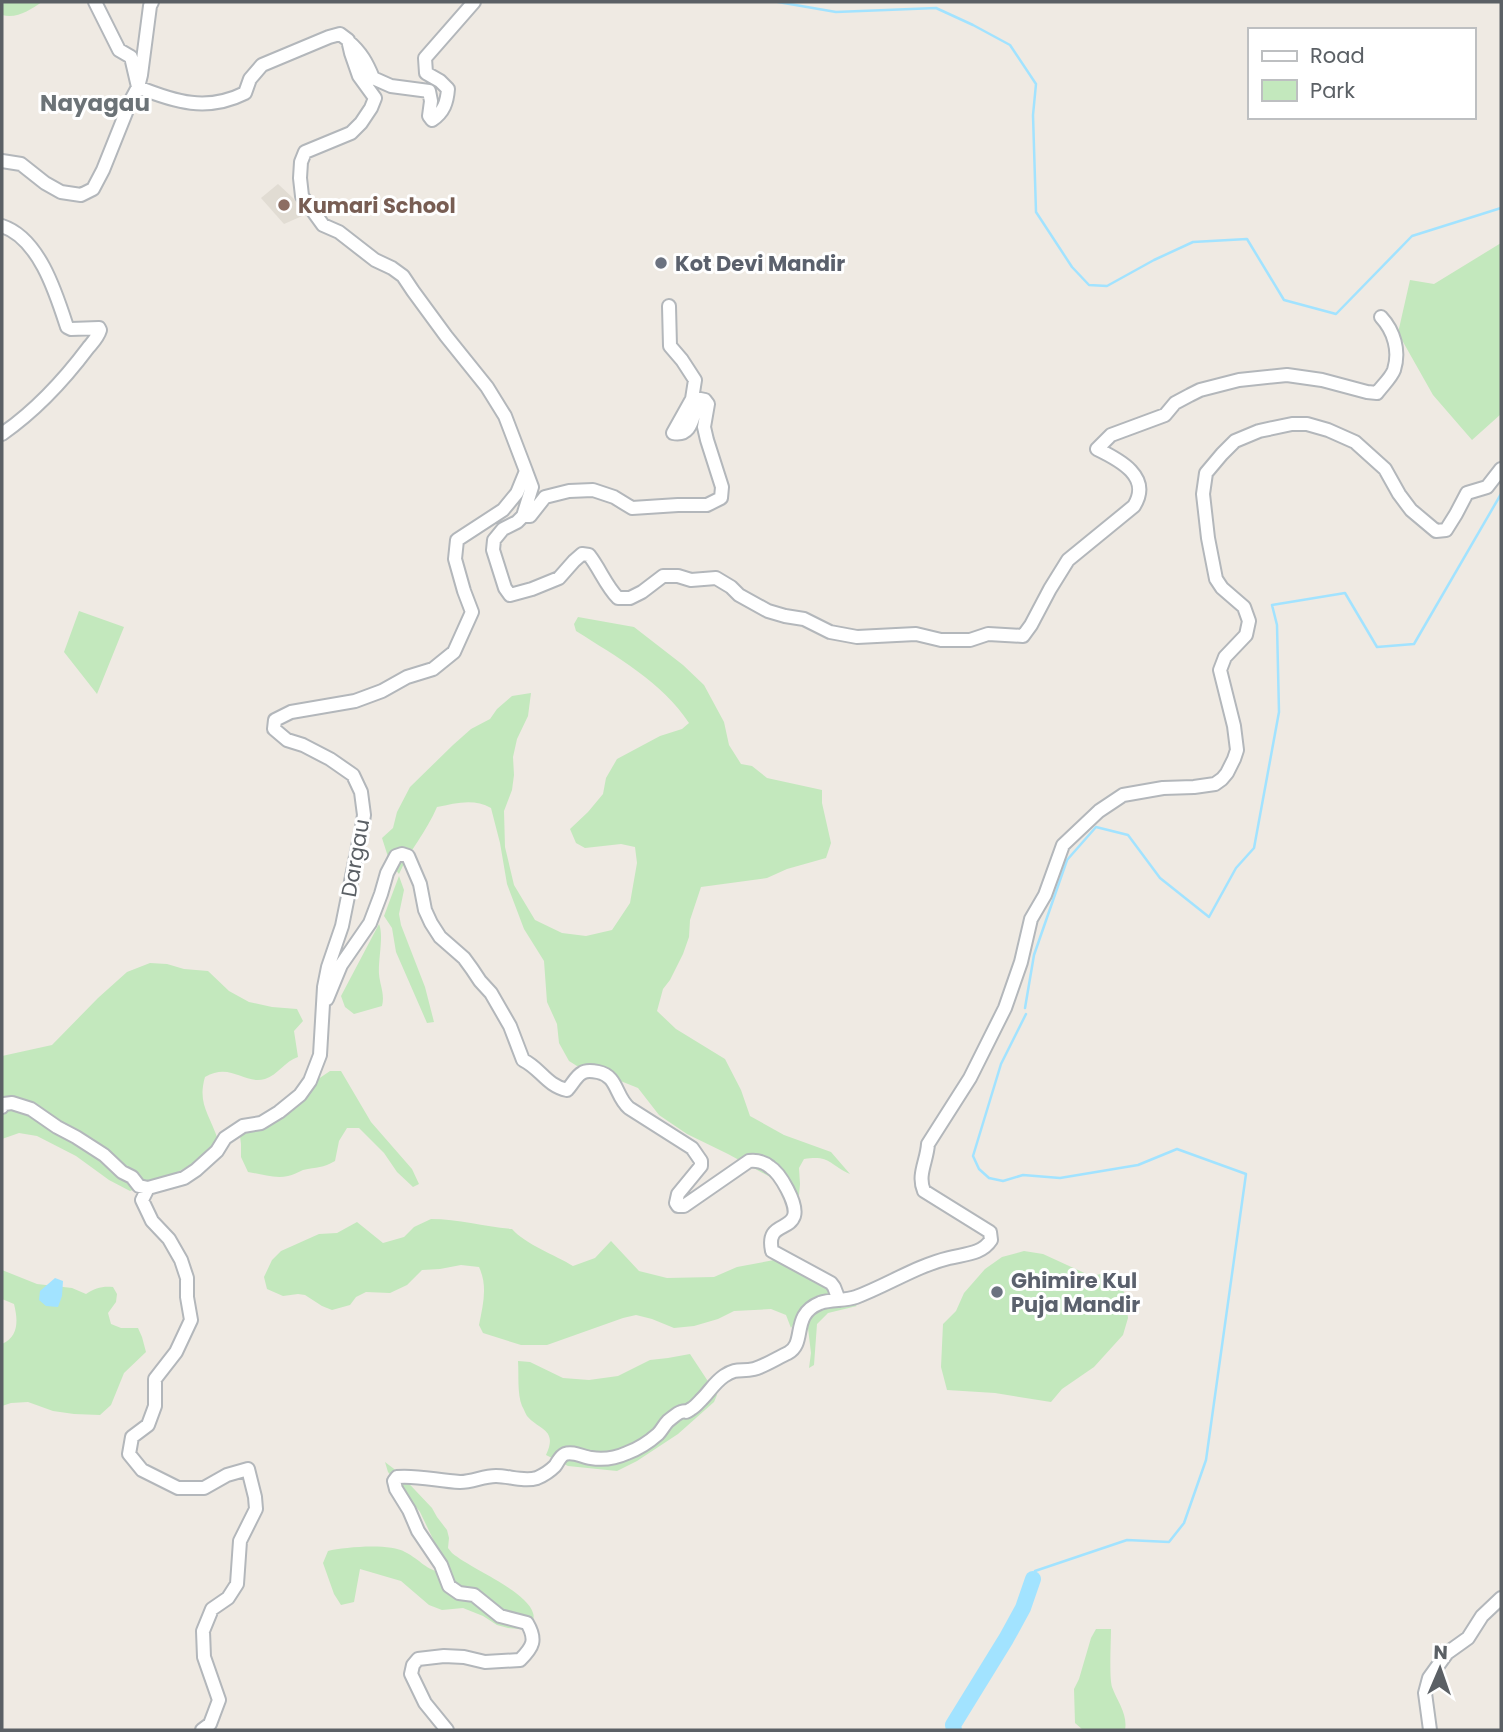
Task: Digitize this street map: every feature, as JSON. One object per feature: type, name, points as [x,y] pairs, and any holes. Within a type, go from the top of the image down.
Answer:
[{"type":"street","points":[[95,2],[118,50],[131,57],[138,87]]},
{"type":"street","points":[[2,161],[22,164],[61,192],[81,195],[93,189],[138,87],[152,2]]},
{"type":"street","points":[[138,87],[163,97],[194,104],[230,101],[245,93],[250,79],[262,65],[340,34],[357,49],[373,78],[390,86],[429,91],[429,116],[432,120],[439,116],[449,89],[426,73],[425,58],[474,2]]},
{"type":"street","points":[[348,40],[359,76],[375,98],[371,108],[351,133],[305,152],[301,162],[302,196],[323,225],[340,232],[375,260],[404,276],[432,318],[488,387],[505,416],[532,487],[523,516],[503,529],[494,540],[493,550],[505,588],[510,595],[559,578],[582,554],[589,555],[618,598],[630,598],[663,576],[678,576],[691,580],[716,578],[768,611],[804,619],[830,632],[857,637],[916,634],[941,640],[971,640],[988,634],[1023,636],[1068,560],[1134,506],[1139,498],[1140,487],[1130,470],[1121,461],[1097,449],[1111,435],[1165,415],[1175,403],[1200,390],[1256,378],[1287,375],[1377,393],[1394,370],[1396,352],[1389,325],[1381,317]]},
{"type":"street","points":[[2,226],[30,246],[42,263],[67,327],[99,328],[100,332],[65,378],[2,434]]},
{"type":"street","points":[[523,516],[530,516],[545,497],[569,491],[593,490],[614,497],[632,508],[707,505],[721,498],[722,487],[704,427],[708,404],[705,400],[700,399],[697,403],[691,424],[685,432],[676,435],[673,433],[692,399],[695,380],[670,346],[669,306]]},
{"type":"street","points":[[447,1730],[425,1703],[411,1674],[418,1659],[444,1656],[485,1662],[520,1660],[530,1649],[533,1633],[527,1623],[500,1616],[474,1595],[459,1593],[449,1586],[441,1565],[418,1531],[396,1489],[394,1481],[397,1477],[414,1476],[463,1482],[484,1476],[536,1479],[546,1474],[566,1453],[597,1459],[615,1458],[638,1448],[659,1434],[668,1421],[681,1412],[689,1411],[705,1397],[711,1386],[728,1373],[740,1369],[754,1369],[791,1351],[796,1346],[800,1324],[808,1310],[822,1302],[854,1298],[917,1268],[950,1257],[968,1255],[987,1247],[991,1240],[990,1232],[925,1191],[921,1173],[928,1144],[970,1079],[1005,1008],[1021,962],[1031,919],[1045,895],[1063,845],[1099,811],[1124,795],[1163,788],[1215,784],[1227,773],[1237,750],[1220,670],[1225,657],[1247,635],[1249,621],[1244,607],[1222,589],[1216,579],[1203,494],[1206,473],[1222,453],[1236,440],[1259,431],[1292,424],[1307,424],[1328,430],[1355,442],[1385,469],[1411,510],[1436,531],[1446,530],[1467,494],[1487,487],[1501,469]]},
{"type":"street","name":"Dargau","points":[[148,1188],[184,1178],[217,1151],[225,1138],[243,1126],[261,1123],[279,1112],[300,1095],[310,1081],[320,1055],[324,987],[342,926],[364,815],[360,792],[353,775],[330,759],[287,740],[274,729],[275,720],[291,712],[364,698],[407,677],[433,669],[454,652],[472,612],[455,559],[457,540],[503,510],[517,493],[526,471]]},
{"type":"street","points":[[322,1013],[341,965],[370,923],[387,873],[396,856],[408,856],[420,884],[425,911],[431,923],[440,937],[464,958],[491,993],[510,1026],[523,1060],[561,1089],[567,1090],[580,1073],[601,1072],[610,1076],[622,1103],[692,1148],[701,1161],[701,1166],[678,1194],[678,1206],[684,1206],[749,1161],[762,1162],[773,1168],[792,1201],[794,1216],[774,1232],[772,1251],[831,1283],[839,1300]]},
{"type":"street","points":[[2,1107],[12,1103],[31,1110],[104,1155],[139,1186],[148,1188],[142,1200],[144,1206],[152,1221],[169,1239],[187,1278],[191,1320],[176,1352],[155,1379],[155,1406],[148,1426],[132,1437],[129,1454],[142,1470],[178,1488],[204,1488],[227,1475],[248,1469],[256,1509],[240,1541],[237,1584],[228,1598],[212,1608],[202,1631],[204,1657],[219,1700],[210,1724],[202,1730]]},
{"type":"street","points":[[1430,1730],[1425,1693],[1429,1678],[1444,1656],[1468,1638],[1482,1616],[1501,1598]]},
{"type":"shaded area","name":"Kumari School","points":[[278,184],[309,213],[284,224],[261,198]]},
{"type":"green space","points":[[2,2],[42,2],[23,13],[8,16],[2,15]]},
{"type":"green space","points":[[1501,243],[1501,414],[1472,440],[1433,395],[1398,333],[1410,280],[1434,284]]},
{"type":"green space","points":[[79,611],[124,627],[97,694],[64,652]]},
{"type":"green space","points":[[578,617],[634,627],[683,665],[704,685],[724,722],[729,745],[741,764],[752,766],[767,778],[822,790],[822,803],[831,843],[826,858],[787,869],[767,878],[701,887],[683,954],[663,989],[657,1011],[676,1029],[725,1059],[741,1090],[750,1116],[784,1135],[831,1152],[850,1174],[824,1159],[804,1159],[799,1168],[799,1195],[791,1197],[781,1183],[687,1134],[659,1115],[638,1088],[569,1061],[559,1043],[557,1024],[547,1002],[544,961],[524,929],[507,884],[491,808],[471,802],[437,807],[399,874],[390,863],[382,838],[393,828],[397,812],[410,787],[453,745],[471,729],[490,719],[512,696],[531,693],[528,716],[517,739],[513,757],[512,790],[504,811],[505,847],[514,885],[535,920],[562,933],[586,936],[612,930],[630,903],[637,863],[635,847],[621,844],[585,848],[576,843],[570,829],[603,794],[606,778],[617,759],[660,736],[682,729],[689,723],[666,695],[652,683],[576,631],[574,624]]},
{"type":"green space","points":[[399,876],[404,890],[399,914],[401,925],[425,987],[434,1022],[427,1023],[396,952],[392,928],[384,916]]},
{"type":"green space","points":[[379,924],[382,1006],[354,1014],[345,1007],[341,996]]},
{"type":"green space","points":[[150,963],[208,971],[229,991],[249,1002],[297,1009],[303,1021],[294,1031],[298,1057],[265,1079],[250,1079],[222,1072],[205,1077],[203,1102],[218,1140],[201,1158],[190,1165],[130,1191],[109,1180],[76,1156],[37,1136],[19,1133],[2,1139],[2,1056],[52,1045],[127,972]]},
{"type":"green space","points":[[330,1071],[341,1071],[371,1122],[412,1169],[419,1184],[413,1187],[359,1128],[347,1128],[339,1141],[335,1161],[327,1165],[283,1177],[248,1172],[241,1157],[240,1136],[283,1118],[301,1101],[305,1088]]},
{"type":"green space","points":[[431,1219],[512,1229],[532,1244],[573,1266],[595,1258],[611,1241],[639,1271],[667,1278],[714,1277],[737,1267],[774,1260],[829,1285],[857,1306],[828,1313],[817,1324],[814,1365],[809,1368],[811,1353],[807,1320],[797,1318],[791,1328],[786,1315],[771,1309],[734,1311],[694,1326],[674,1328],[636,1315],[547,1345],[521,1345],[483,1333],[479,1325],[484,1288],[479,1267],[461,1265],[422,1270],[407,1285],[390,1293],[366,1292],[356,1297],[350,1305],[332,1310],[305,1295],[283,1296],[267,1289],[264,1277],[272,1260],[281,1251],[319,1234],[337,1233],[357,1222],[383,1243],[404,1237],[414,1227]]},
{"type":"green space","points":[[1024,1251],[1043,1254],[1091,1276],[1111,1272],[1120,1282],[1125,1295],[1128,1318],[1123,1335],[1094,1367],[1062,1389],[1051,1402],[995,1393],[947,1390],[941,1367],[943,1324],[956,1311],[964,1293],[985,1269],[1002,1257]]},
{"type":"green space","points":[[2,1270],[37,1284],[72,1288],[86,1294],[99,1288],[113,1287],[117,1294],[116,1302],[108,1313],[111,1324],[121,1328],[138,1328],[146,1352],[124,1373],[111,1405],[100,1415],[53,1411],[28,1402],[2,1406],[2,1344],[12,1337],[16,1316],[14,1304],[2,1299]]},
{"type":"green space","points":[[690,1354],[717,1395],[714,1402],[678,1434],[617,1471],[568,1466],[546,1455],[549,1435],[527,1416],[520,1401],[518,1361],[530,1362],[563,1378],[589,1380],[618,1376],[650,1360]]},
{"type":"green space","points":[[385,1462],[432,1508],[447,1530],[448,1548],[452,1553],[510,1589],[529,1605],[534,1617],[530,1630],[497,1625],[463,1608],[442,1610],[429,1605],[401,1581],[360,1569],[354,1602],[341,1605],[334,1594],[323,1563],[328,1551],[356,1547],[389,1547],[405,1552],[428,1567],[444,1573],[444,1562],[420,1512],[388,1472]]},
{"type":"green space","points":[[1096,1629],[1111,1629],[1111,1682],[1124,1713],[1125,1730],[1083,1730],[1075,1723],[1074,1689]]},
{"type":"water","points":[[55,1278],[63,1281],[62,1296],[58,1307],[46,1306],[39,1300],[40,1291]]},
{"type":"waterway","points":[[778,2],[836,12],[936,8],[1010,45],[1036,84],[1033,115],[1036,212],[1072,267],[1089,285],[1107,286],[1193,242],[1247,239],[1284,300],[1336,314],[1412,236],[1501,208]]},
{"type":"waterway","points":[[1025,1008],[1034,955],[1067,860],[1096,827],[1128,835],[1160,878],[1209,917],[1236,868],[1254,848],[1279,712],[1277,625],[1272,605],[1345,593],[1377,647],[1414,644],[1501,494]]},
{"type":"waterway","points":[[1026,1014],[1001,1064],[973,1156],[979,1169],[989,1178],[1003,1181],[1023,1175],[1060,1178],[1138,1165],[1177,1149],[1246,1174],[1206,1460],[1184,1523],[1169,1542],[1127,1540],[1035,1571]]},
{"type":"waterway","points":[[954,1730],[953,1725],[1023,1608],[1033,1579]]},
{"type":"place","name":"Kumari School","points":[[284,205]]},
{"type":"place","name":"Kot Devi Mandir","points":[[661,263]]},
{"type":"place","name":"Ghimire Kul Puja Mandir","points":[[997,1292]]},
{"type":"district","name":"Nayagau","points":[[95,103]]}]
